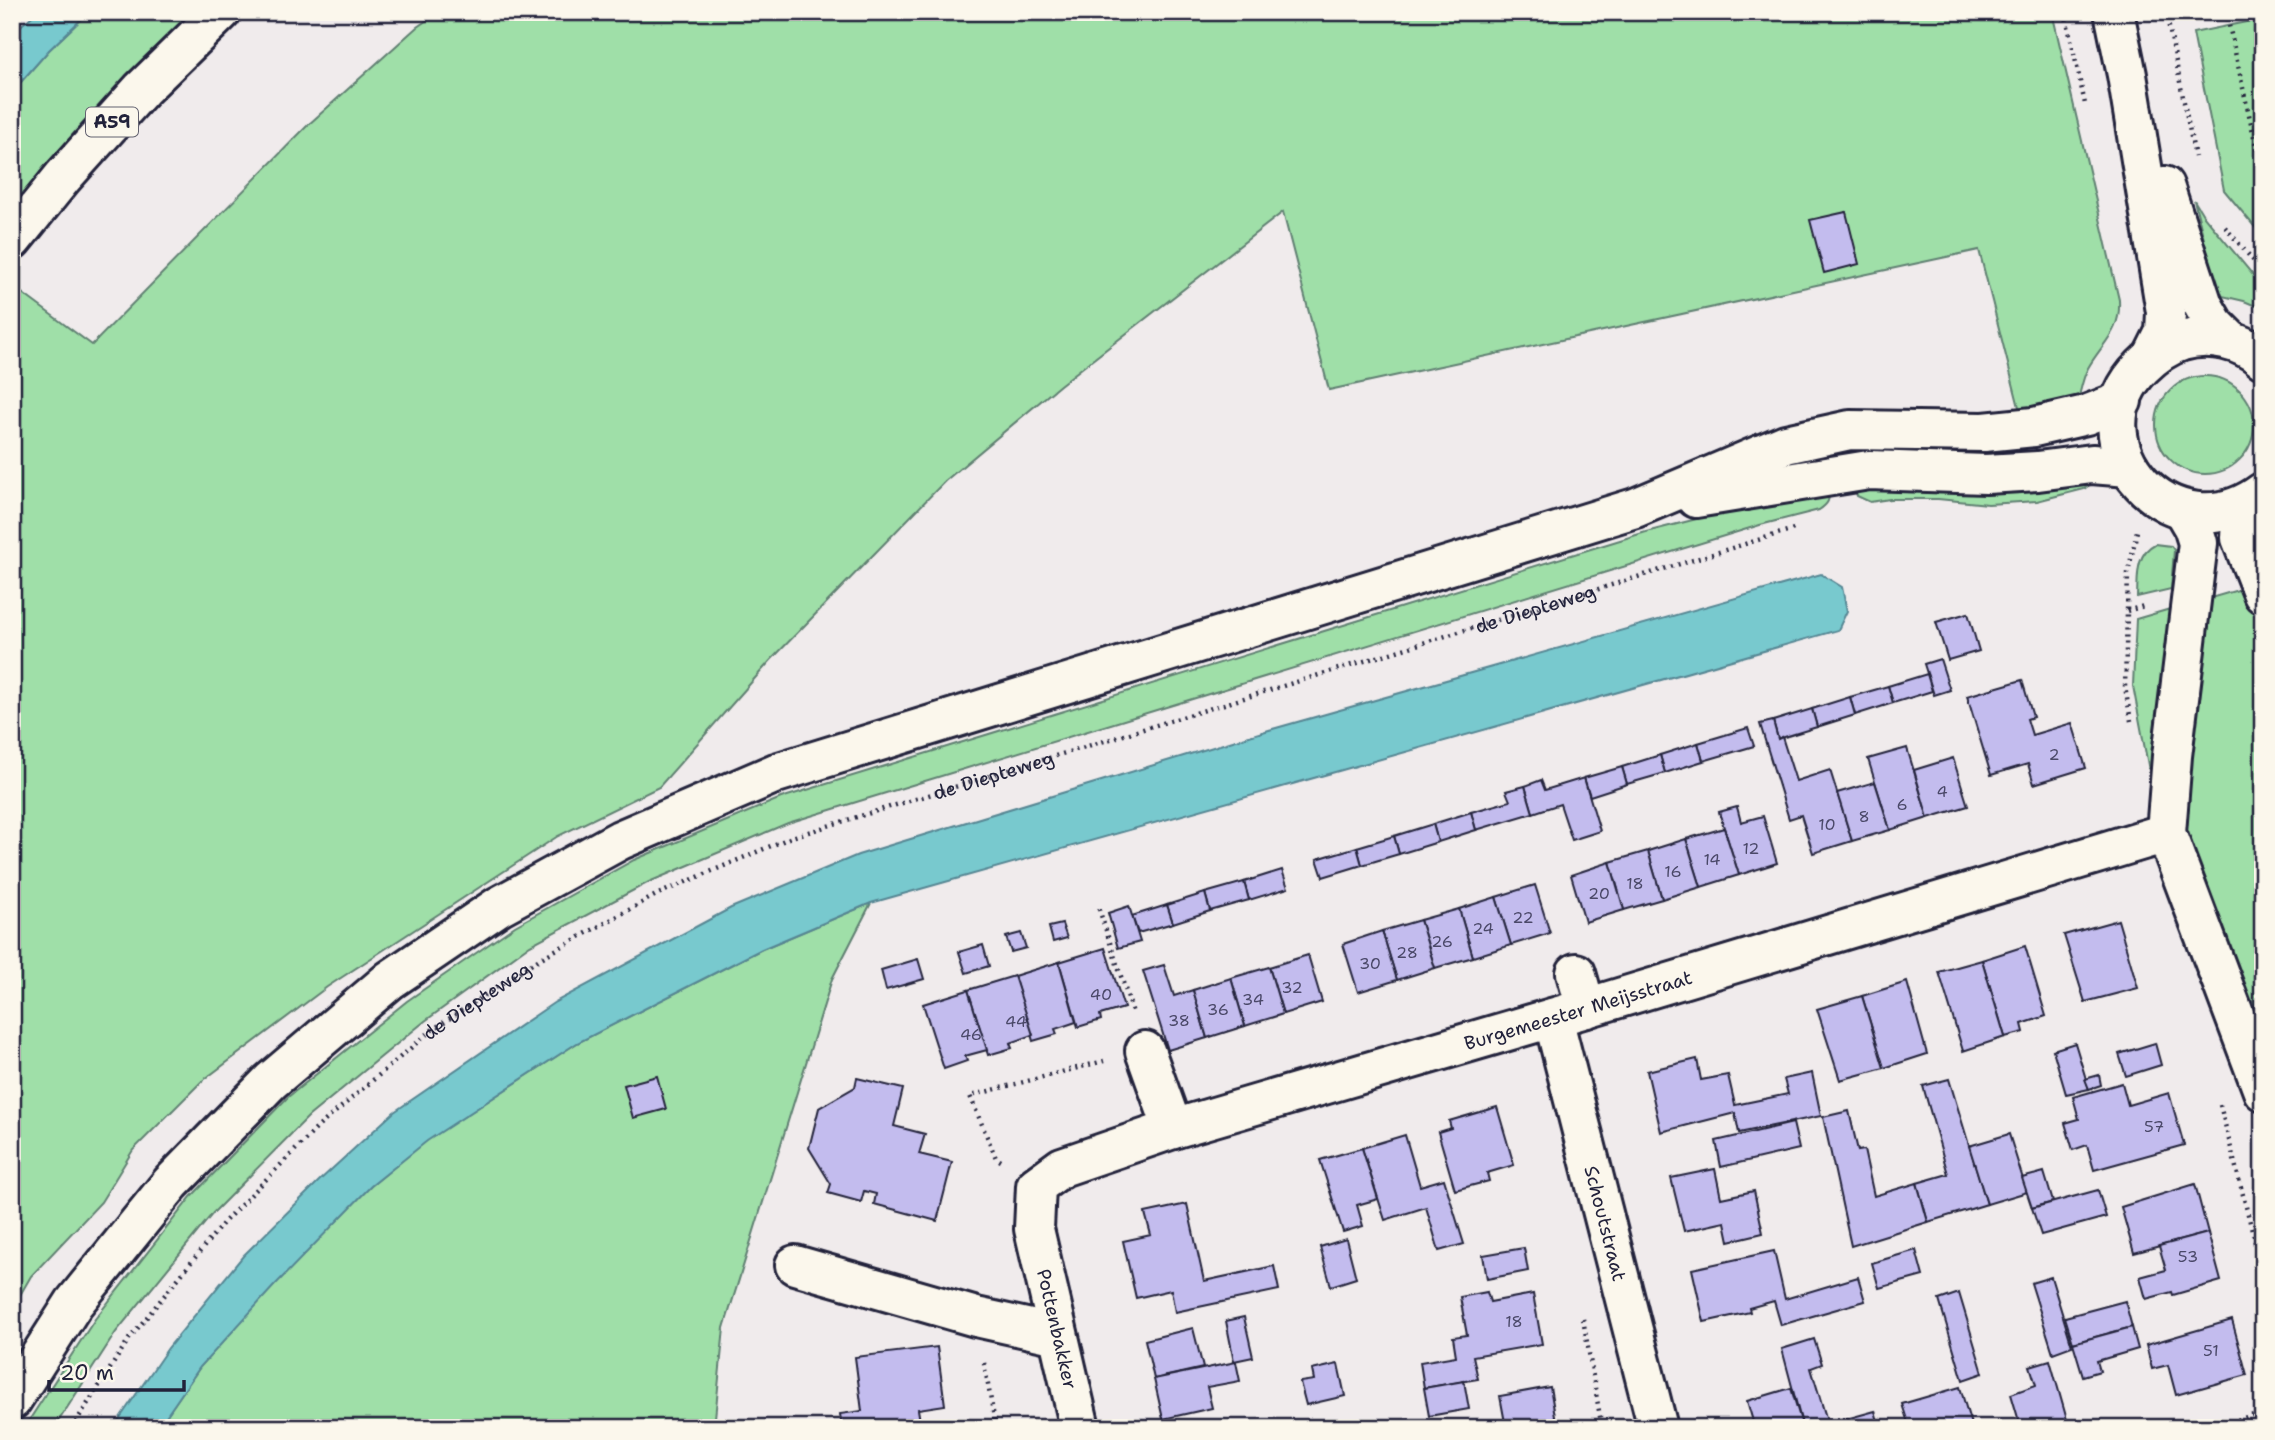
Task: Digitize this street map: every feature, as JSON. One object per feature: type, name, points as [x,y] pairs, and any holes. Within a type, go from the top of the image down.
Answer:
[{"type":"main road","name":"A59","points":[[12,240],[63,177],[142,89],[221,12]]},
{"type":"main road","points":[[2114,12],[2166,312],[2165,332],[2153,356]]},
{"type":"main road","points":[[2127,75],[2203,305],[2214,324],[2247,350]]},
{"type":"main road","points":[[2247,350],[2210,338],[2190,339],[2171,345],[2153,356],[2133,376],[2122,401],[2118,424],[2121,446],[2129,467],[2143,486],[2162,501],[2183,510],[2206,513],[2228,510],[2256,497]]},
{"type":"main road","points":[[12,1400],[74,1303],[163,1193],[271,1081],[390,980],[499,906],[620,839],[776,773],[1635,508],[1786,444],[1850,430],[1984,432],[2034,427],[2086,415],[2122,401]]},
{"type":"main road","points":[[1635,508],[1869,470],[1986,474],[2092,464],[2129,467]]},
{"type":"main road","points":[[2256,497],[2242,519],[2241,538],[2263,594]]},
{"type":"main road","points":[[2183,510],[2198,543],[2172,756],[2166,833],[2263,1091]]},
{"type":"main road","name":"Burgemeester Meijsstraat","points":[[1036,1186],[1062,1167],[1571,1000],[2166,833]]},
{"type":"main road","name":"Schoutstraat","points":[[1571,1000],[1658,1428]]},
{"type":"main road","points":[[1145,1051],[1173,1129]]},
{"type":"main road","name":"Pottenbakker","points":[[1036,1186],[1034,1229],[1080,1428]]},
{"type":"main road","points":[[795,1265],[976,1317],[1058,1335]]},
{"type":"path","points":[[2165,12],[2197,163]]},
{"type":"path","points":[[2226,12],[2263,177]]},
{"type":"path","points":[[2222,224],[2263,272]]},
{"type":"path","points":[[2256,264],[2263,231]]},
{"type":"path","points":[[2132,725],[2125,687],[2128,585],[2132,546],[2139,524]]},
{"type":"path","name":"de Diepteweg","points":[[72,1428],[129,1339],[224,1222],[319,1126],[432,1030],[541,958],[658,894],[792,837],[1801,527]]},
{"type":"path","points":[[1036,1186],[996,1158],[970,1096],[1145,1051],[1099,908]]},
{"type":"path","points":[[976,1317],[996,1428]]},
{"type":"path","points":[[2211,1428],[2263,1412]]},
{"type":"green space","points":[[89,12],[193,12],[129,77],[12,211],[12,92],[49,50]]},
{"type":"green space","points":[[439,12],[2052,12],[2119,300],[2119,311],[2114,329],[2086,372],[2078,400],[2021,415],[1979,250],[1329,390],[1283,212],[1060,385],[945,481],[771,660],[659,787],[558,836],[327,987],[201,1082],[133,1150],[101,1202],[31,1276],[12,1309],[12,296],[18,290],[92,345],[308,125],[417,27]]},
{"type":"green space","points":[[2260,12],[2263,12],[2263,237],[2224,190],[2193,33],[2261,19]]},
{"type":"green space","points":[[2194,200],[2203,215],[2258,281],[2263,289],[2263,309],[2218,295]]},
{"type":"green space","points":[[2195,376],[2215,376],[2240,390],[2251,406],[2254,425],[2251,444],[2240,460],[2215,474],[2195,474],[2178,466],[2164,452],[2156,435],[2156,415],[2164,398],[2178,384]]},
{"type":"green space","points":[[2087,481],[2088,486],[2084,489],[2037,501],[1988,504],[1938,499],[1890,499],[1870,502],[1857,496],[1854,487]]},
{"type":"green space","points":[[1829,490],[1828,502],[1819,510],[1760,525],[788,823],[649,882],[530,945],[425,1021],[309,1116],[213,1213],[116,1332],[54,1428],[24,1428],[95,1319],[191,1197],[288,1097],[407,1001],[515,926],[634,860],[781,798],[1646,532],[1755,504]]},
{"type":"green space","points":[[2155,544],[2171,546],[2174,550],[2171,589],[2137,597],[2141,560]]},
{"type":"green space","points":[[2245,588],[2263,635],[2263,1056],[2190,862],[2179,804],[2207,599]]},
{"type":"green space","points":[[2177,607],[2151,781],[2133,686],[2136,619]]},
{"type":"green space","points":[[871,903],[832,979],[724,1328],[714,1428],[158,1428],[200,1367],[274,1285],[371,1186],[426,1141],[577,1043],[762,949]]},
{"type":"water","points":[[37,12],[89,12],[49,50],[12,92],[12,33]]},
{"type":"water","points":[[1821,574],[1842,587],[1847,611],[1838,630],[871,903],[762,949],[577,1043],[427,1141],[371,1186],[274,1286],[200,1367],[158,1428],[113,1428],[168,1348],[243,1256],[394,1112],[555,1002],[731,908],[858,855],[1269,730]]},
{"type":"building","points":[[1846,212],[1859,264],[1824,273],[1810,220]]},
{"type":"building","points":[[1968,613],[1979,651],[1948,660],[1936,622]]},
{"type":"building","points":[[1940,659],[1950,690],[1934,695],[1924,664]]},
{"type":"building","points":[[1927,674],[1932,691],[1893,703],[1888,686]]},
{"type":"building","points":[[2022,680],[2033,717],[2027,719],[2032,735],[2072,723],[2086,768],[2034,784],[2028,764],[1991,775],[1967,696]]},
{"type":"building","points":[[1888,686],[1893,703],[1855,715],[1850,697]]},
{"type":"building","points":[[1850,697],[1855,715],[1817,727],[1812,709]]},
{"type":"building","points":[[1812,709],[1817,727],[1778,739],[1773,721]]},
{"type":"building","points":[[1773,721],[1778,739],[1782,737],[1796,781],[1830,770],[1852,841],[1813,853],[1801,815],[1789,819],[1760,724]]},
{"type":"building","points":[[1748,728],[1754,746],[1703,761],[1698,743]]},
{"type":"building","points":[[1698,743],[1703,761],[1665,773],[1660,755]]},
{"type":"building","points":[[1907,748],[1928,818],[1890,830],[1868,759]]},
{"type":"building","points":[[1660,755],[1665,773],[1627,784],[1622,767]]},
{"type":"building","points":[[1953,758],[1968,806],[1928,818],[1914,770]]},
{"type":"building","points":[[1622,767],[1627,784],[1590,796],[1584,778]]},
{"type":"building","points":[[1584,778],[1600,831],[1572,840],[1560,804],[1533,813],[1525,786],[1541,780],[1545,790]]},
{"type":"building","points":[[1875,782],[1890,830],[1852,841],[1837,793]]},
{"type":"building","points":[[1525,786],[1533,813],[1476,830],[1471,812],[1510,801],[1506,791]]},
{"type":"building","points":[[1737,807],[1741,822],[1763,816],[1777,863],[1739,875],[1719,812]]},
{"type":"building","points":[[1471,812],[1476,830],[1438,842],[1433,824]]},
{"type":"building","points":[[1433,824],[1438,842],[1399,854],[1394,836]]},
{"type":"building","points":[[1724,828],[1739,875],[1701,887],[1686,839]]},
{"type":"building","points":[[1394,836],[1399,854],[1362,865],[1357,847]]},
{"type":"building","points":[[1686,839],[1701,887],[1662,899],[1648,851]]},
{"type":"building","points":[[1357,847],[1362,865],[1323,877],[1317,859]]},
{"type":"building","points":[[1648,851],[1662,899],[1624,910],[1610,862]]},
{"type":"building","points":[[1610,862],[1624,910],[1585,922],[1571,875]]},
{"type":"building","points":[[1282,870],[1288,888],[1249,900],[1244,882]]},
{"type":"building","points":[[1244,882],[1249,900],[1210,911],[1205,893]]},
{"type":"building","points":[[1535,885],[1550,933],[1511,945],[1496,897]]},
{"type":"building","points":[[1205,893],[1210,911],[1173,923],[1167,905]]},
{"type":"building","points":[[1496,897],[1511,945],[1473,957],[1459,909]]},
{"type":"building","points":[[1167,905],[1173,923],[1138,933],[1132,916]]},
{"type":"building","points":[[1129,906],[1140,942],[1118,948],[1108,913]]},
{"type":"building","points":[[1459,909],[1473,957],[1435,968],[1420,920]]},
{"type":"building","points":[[1420,920],[1435,968],[1397,980],[1382,931]]},
{"type":"building","points":[[2118,920],[2138,988],[2085,1002],[2064,935]]},
{"type":"building","points":[[1062,924],[1067,938],[1053,942],[1049,927]]},
{"type":"building","points":[[1382,931],[1397,980],[1358,992],[1343,944]]},
{"type":"building","points":[[1021,933],[1026,948],[1011,952],[1006,937]]},
{"type":"building","points":[[983,945],[989,966],[966,973],[959,952]]},
{"type":"building","points":[[2025,946],[2046,1016],[2022,1024],[2024,1032],[2005,1037],[1982,960]]},
{"type":"building","points":[[1105,948],[1124,1008],[1100,1015],[1101,1020],[1078,1027],[1059,962]]},
{"type":"building","points":[[1308,955],[1322,1002],[1283,1014],[1269,967]]},
{"type":"building","points":[[918,959],[924,979],[886,990],[881,970]]},
{"type":"building","points":[[1982,960],[2005,1037],[1963,1051],[1939,972]]},
{"type":"building","points":[[1059,962],[1076,1022],[1055,1029],[1057,1034],[1033,1041],[1014,976]]},
{"type":"building","points":[[1164,965],[1174,996],[1193,990],[1207,1038],[1168,1050],[1143,971]]},
{"type":"building","points":[[1269,967],[1283,1014],[1245,1026],[1231,978]]},
{"type":"building","points":[[1014,976],[1033,1035],[1010,1043],[1012,1048],[988,1055],[968,990]]},
{"type":"building","points":[[1231,978],[1245,1026],[1207,1038],[1193,990]]},
{"type":"building","points":[[1907,982],[1927,1054],[1884,1068],[1862,996]]},
{"type":"building","points":[[968,990],[987,1050],[965,1056],[967,1061],[944,1069],[923,1004]]},
{"type":"building","points":[[1862,996],[1884,1068],[1840,1080],[1817,1009]]},
{"type":"building","points":[[2075,1043],[2089,1089],[2066,1094],[2053,1050]]},
{"type":"building","points":[[2155,1043],[2161,1065],[2126,1076],[2119,1054]]},
{"type":"building","points":[[1697,1059],[1701,1080],[1728,1075],[1735,1105],[1788,1094],[1784,1079],[1812,1073],[1821,1116],[1739,1133],[1735,1113],[1661,1132],[1647,1071]]},
{"type":"building","points":[[2099,1075],[2101,1085],[2089,1089],[2085,1079]]},
{"type":"building","points":[[657,1076],[666,1109],[633,1118],[624,1085]]},
{"type":"building","points":[[857,1078],[903,1089],[894,1126],[925,1134],[919,1154],[952,1162],[937,1221],[874,1204],[876,1194],[864,1191],[861,1202],[828,1193],[831,1184],[809,1148],[819,1108],[855,1087]]},
{"type":"building","points":[[1949,1079],[1987,1204],[1928,1222],[1917,1183],[1948,1174],[1923,1086]]},
{"type":"building","points":[[2122,1083],[2128,1105],[2169,1093],[2184,1145],[2094,1170],[2087,1145],[2073,1150],[2065,1123],[2079,1119],[2073,1097]]},
{"type":"building","points":[[1497,1107],[1514,1165],[1487,1173],[1489,1181],[1455,1190],[1438,1132],[1451,1128],[1449,1121]]},
{"type":"building","points":[[1849,1111],[1858,1151],[1864,1150],[1874,1196],[1917,1183],[1928,1222],[1851,1246],[1823,1117]]},
{"type":"building","points":[[1793,1123],[1799,1149],[1721,1167],[1716,1141]]},
{"type":"building","points":[[2009,1134],[2027,1192],[1987,1204],[1969,1146]]},
{"type":"building","points":[[1405,1135],[1420,1186],[1444,1179],[1464,1244],[1439,1251],[1426,1207],[1385,1220],[1362,1148]]},
{"type":"building","points":[[1362,1148],[1378,1199],[1357,1205],[1363,1226],[1343,1232],[1320,1160]]},
{"type":"building","points":[[1715,1169],[1721,1198],[1754,1191],[1763,1233],[1729,1241],[1725,1222],[1684,1231],[1671,1178]]},
{"type":"building","points":[[2044,1172],[2053,1202],[2032,1208],[2022,1178]]},
{"type":"building","points":[[2195,1184],[2208,1233],[2134,1253],[2121,1207]]},
{"type":"building","points":[[2098,1190],[2106,1217],[2041,1235],[2032,1208]]},
{"type":"building","points":[[1187,1204],[1204,1281],[1274,1266],[1279,1290],[1175,1312],[1171,1290],[1136,1298],[1123,1241],[1151,1235],[1145,1213]]},
{"type":"building","points":[[2208,1233],[2221,1281],[2173,1295],[2172,1292],[2146,1299],[2140,1277],[2166,1270],[2159,1246]]},
{"type":"building","points":[[1346,1239],[1356,1278],[1331,1286],[1320,1247]]},
{"type":"building","points":[[1524,1248],[1528,1271],[1487,1279],[1483,1255]]},
{"type":"building","points":[[1916,1250],[1923,1276],[1879,1288],[1872,1263]]},
{"type":"building","points":[[1774,1251],[1785,1299],[1858,1277],[1865,1301],[1781,1325],[1774,1301],[1749,1308],[1750,1312],[1704,1322],[1692,1269]]},
{"type":"building","points":[[2051,1277],[2072,1346],[2053,1353],[2031,1283]]},
{"type":"building","points":[[1487,1292],[1490,1302],[1533,1294],[1542,1344],[1473,1356],[1478,1379],[1424,1388],[1420,1362],[1456,1356],[1453,1337],[1467,1335],[1460,1297]]},
{"type":"building","points":[[1959,1293],[1983,1373],[1963,1380],[1939,1300]]},
{"type":"building","points":[[2125,1301],[2132,1327],[2073,1343],[2065,1317]]},
{"type":"building","points":[[1244,1317],[1253,1357],[1234,1361],[1226,1321]]},
{"type":"building","points":[[2232,1320],[2247,1375],[2176,1395],[2168,1365],[2152,1369],[2146,1345]]},
{"type":"building","points":[[2132,1327],[2138,1349],[2097,1361],[2100,1371],[2083,1376],[2073,1343]]},
{"type":"building","points":[[1193,1328],[1203,1368],[1154,1379],[1145,1340]]},
{"type":"building","points":[[1814,1339],[1822,1364],[1811,1368],[1828,1424],[1875,1411],[1880,1428],[1803,1428],[1782,1349]]},
{"type":"building","points":[[937,1347],[945,1405],[918,1409],[921,1428],[842,1428],[840,1414],[862,1411],[855,1357]]},
{"type":"building","points":[[2050,1360],[2069,1427],[2021,1428],[2011,1394],[2036,1385],[2030,1366]]},
{"type":"building","points":[[1236,1362],[1240,1381],[1207,1387],[1212,1408],[1163,1419],[1154,1379]]},
{"type":"building","points":[[1338,1364],[1345,1396],[1306,1405],[1300,1382],[1314,1380],[1312,1370]]},
{"type":"building","points":[[1464,1381],[1469,1409],[1429,1416],[1424,1388]]},
{"type":"building","points":[[1550,1387],[1557,1427],[1506,1428],[1500,1396]]},
{"type":"building","points":[[1960,1387],[1972,1428],[1923,1428],[1921,1422],[1909,1426],[1902,1404]]},
{"type":"building","points":[[1791,1388],[1803,1428],[1746,1428],[1754,1425],[1747,1401]]}]
